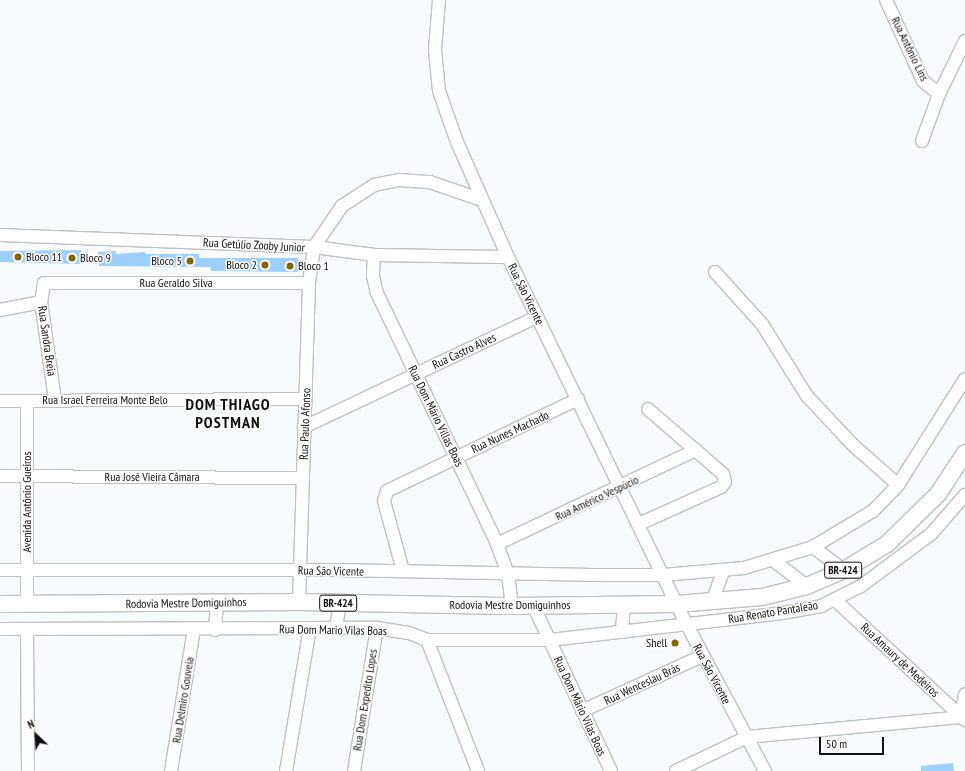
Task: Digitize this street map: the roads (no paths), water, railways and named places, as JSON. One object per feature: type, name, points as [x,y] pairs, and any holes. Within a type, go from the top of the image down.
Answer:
[{"type":"main road","name":"Rodovia Mestre Domiguinhos","points":[[0,604],[299,602],[532,606],[676,604],[762,597],[807,586],[844,570],[887,544],[908,526],[938,494],[965,453]]},
{"type":"street","name":"Rua São Vicente","points":[[438,0],[435,50],[439,91],[482,200],[537,317],[622,488],[676,604],[702,656],[765,771]]},
{"type":"street","name":"Rua Antônio Lins","points":[[886,0],[923,81],[939,94]]},
{"type":"street","points":[[922,141],[939,94],[965,41]]},
{"type":"street","points":[[314,247],[342,206],[356,195],[374,185],[399,180],[438,184],[482,200]]},
{"type":"street","points":[[340,195],[356,195]]},
{"type":"street","name":"Rua Getúlio Zooby Junior","points":[[0,235],[314,247],[374,255],[508,257]]},
{"type":"street","name":"Rua Paulo Afonso","points":[[299,602],[309,283],[314,247]]},
{"type":"street","name":"Rua Dom Mário Villas Boas","points":[[374,255],[373,276],[377,292],[497,544],[508,574],[512,606]]},
{"type":"street","points":[[715,272],[762,324],[807,396],[853,446],[898,485]]},
{"type":"street","name":"Rua Geraldo Silva","points":[[44,284],[309,283]]},
{"type":"street","name":"Rua Sandra Breia","points":[[44,284],[41,302],[55,400]]},
{"type":"street","points":[[0,310],[41,302]]},
{"type":"street","name":"Rua Castro Alves","points":[[304,427],[537,317]]},
{"type":"street","points":[[663,575],[723,571],[774,561],[813,547],[873,511],[898,485],[965,378]]},
{"type":"street","name":"Rua Israel Ferreira Monte Belo","points":[[0,401],[305,399]]},
{"type":"street","name":"Rua Nunes Machado","points":[[403,572],[385,494],[578,399]]},
{"type":"street","name":"Avenida Antônio Gueiros","points":[[27,401],[28,604]]},
{"type":"street","points":[[639,524],[724,485],[723,474],[648,409]]},
{"type":"street","name":"Rua Américo Vespúcio","points":[[497,544],[622,488],[696,450]]},
{"type":"street","name":"Rua José Vieira Câmara","points":[[0,476],[303,478]]},
{"type":"street","name":"Rua Renato Pantaleão","points":[[687,625],[788,612],[835,600],[861,586],[914,548],[931,534],[965,495]]},
{"type":"street","points":[[813,547],[844,570]]},
{"type":"street","points":[[774,561],[807,586]]},
{"type":"street","name":"Rua São Vicente","points":[[0,570],[301,570],[663,575]]},
{"type":"street","points":[[712,602],[723,571]]},
{"type":"street","name":"Rua Amaury de Medeiros","points":[[835,600],[963,718]]},
{"type":"street","points":[[215,630],[217,602]]},
{"type":"street","points":[[336,628],[340,603]]},
{"type":"street","points":[[622,632],[624,604]]},
{"type":"street","name":"Rua Dom Mário Vilas Boas","points":[[532,606],[550,640],[611,771]]},
{"type":"street","name":"Rua Dom Mario Vilas Boas","points":[[0,629],[215,630],[376,628],[409,633],[427,640],[550,640],[687,625]]},
{"type":"street","points":[[286,771],[310,628]]},
{"type":"street","name":"Rua Dom Expedito Lopes","points":[[354,771],[376,628]]},
{"type":"street","points":[[27,629],[28,771]]},
{"type":"street","name":"Rua Delmiro Gouveia","points":[[171,771],[194,630]]},
{"type":"street","points":[[427,640],[478,771]]},
{"type":"street","name":"Rua Wenceslau Brás","points":[[582,711],[702,656]]},
{"type":"street","points":[[676,771],[747,737],[963,718],[965,694]]},
{"type":"place","name":"Bloco 11","points":[[18,257]]},
{"type":"place","name":"Bloco 9","points":[[72,258]]},
{"type":"place","name":"Bloco 5","points":[[190,261]]},
{"type":"place","name":"Bloco 2","points":[[265,265]]},
{"type":"place","name":"Bloco 1","points":[[290,266]]},
{"type":"place","name":"Shell","points":[[675,643]]},
{"type":"district","name":"DOM THIAGO POSTMAN","points":[[228,413]]}]
